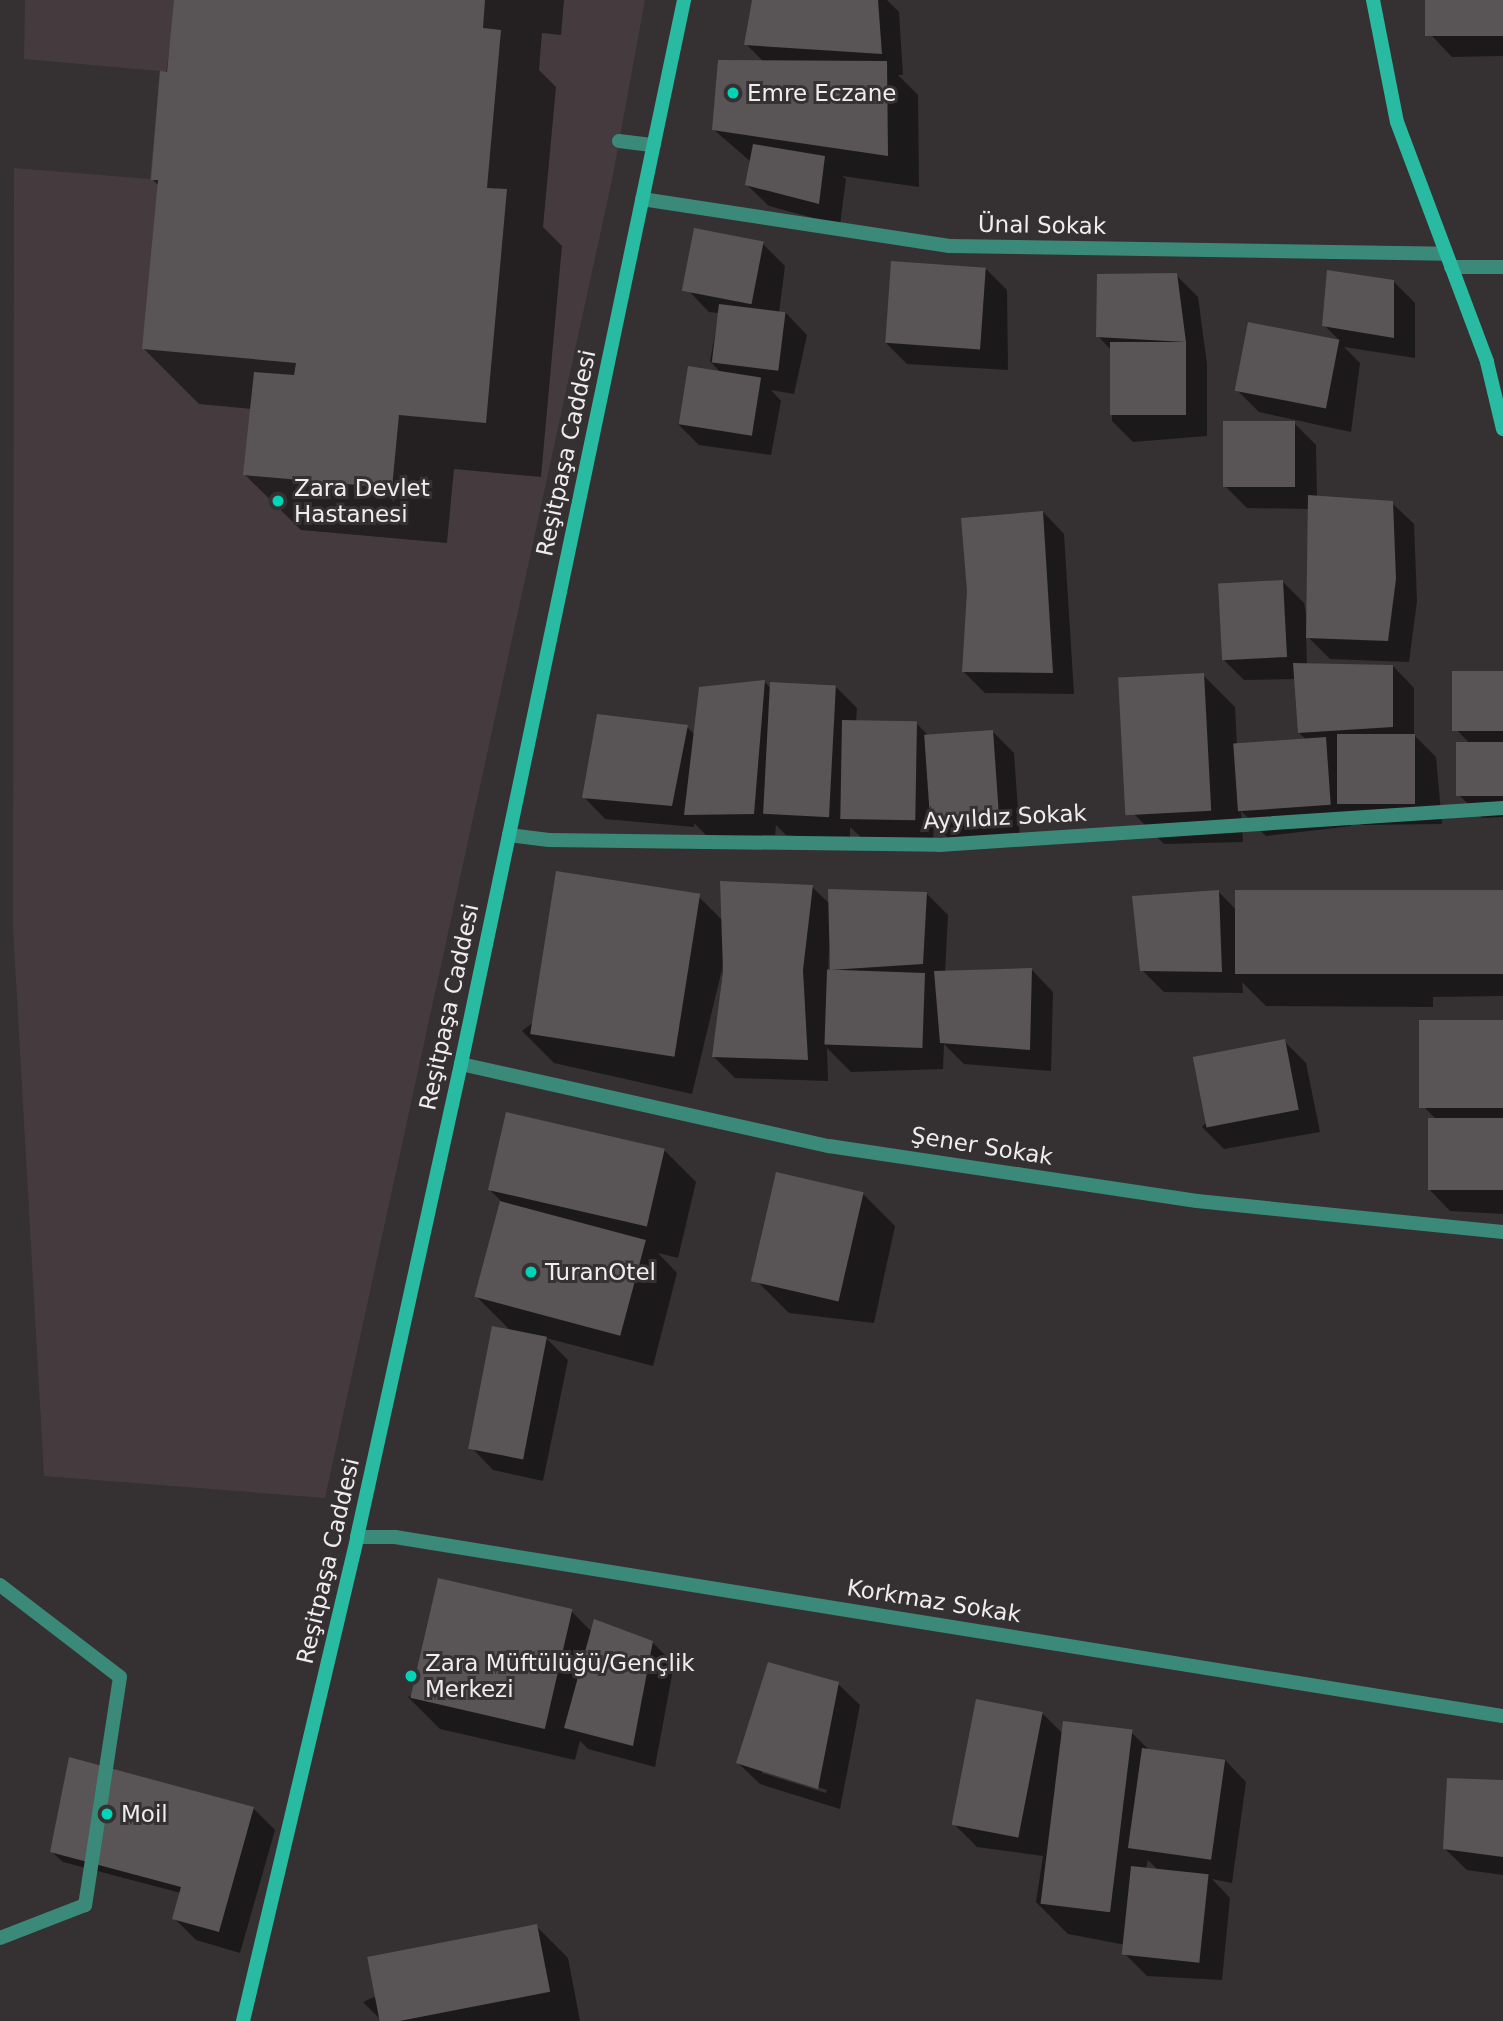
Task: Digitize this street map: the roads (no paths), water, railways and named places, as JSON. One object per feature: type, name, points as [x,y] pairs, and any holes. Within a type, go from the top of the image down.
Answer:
[{"type":"main road","name":"Reşitpaşa Caddesi","points":[[243,2021],[357,1537],[461,1064],[684,0]]},
{"type":"main road","points":[[1373,0],[1397,122],[1486,362],[1503,429]]},
{"type":"street","points":[[619,141],[654,145]]},
{"type":"street","name":"Ünal Sokak","points":[[642,199],[949,246],[1448,260],[1503,267]]},
{"type":"street","name":"Ayyıldız Sokak","points":[[509,835],[549,840],[939,845],[1503,808]]},
{"type":"street","name":"Şener Sokak","points":[[461,1064],[830,1146],[1197,1201],[1503,1232]]},
{"type":"street","name":"Korkmaz Sokak","points":[[357,1537],[409,1539],[1503,1716]]},
{"type":"street","points":[[0,1585],[120,1677],[85,1905],[0,1938]]},
{"type":"place","name":"Emre Eczane","points":[[733,93]]},
{"type":"place","name":"Zara Devlet Hastanesi","points":[[278,501]]},
{"type":"place","name":"TuranOtel","points":[[531,1272]]},
{"type":"place","name":"Zara Müftülüğü/Gençlik Merkezi","points":[[411,1676]]},
{"type":"place","name":"Moil","points":[[107,1814]]}]
